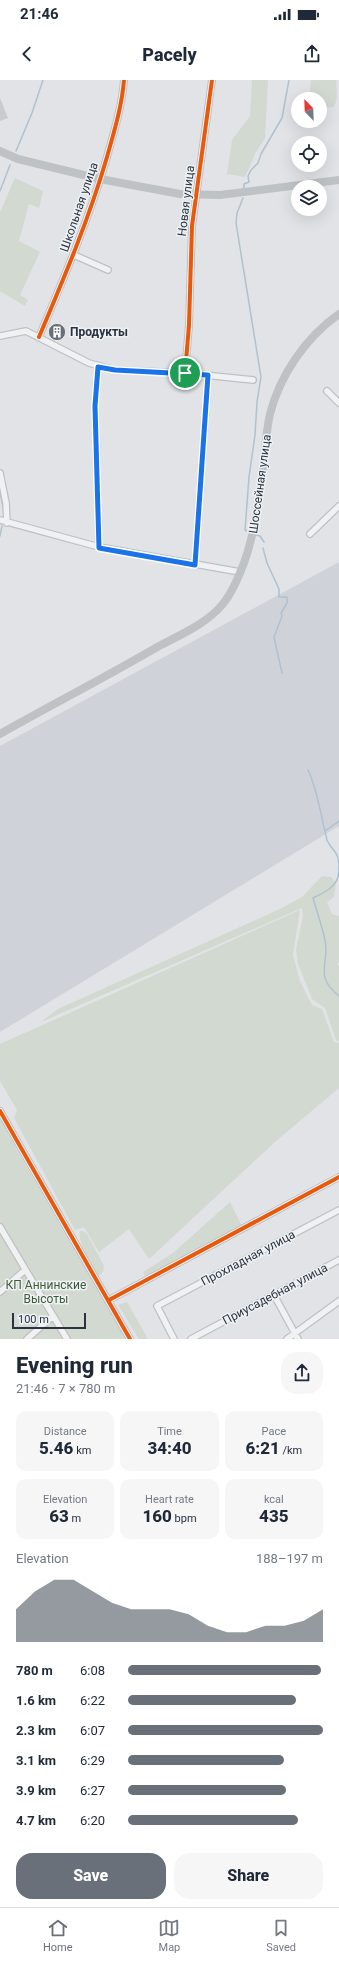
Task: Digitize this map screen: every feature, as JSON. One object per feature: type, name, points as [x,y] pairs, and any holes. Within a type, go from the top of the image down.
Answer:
[{"type":"main road","points":[[0,151],[18,159],[100,179],[180,194],[220,195],[263,191],[339,180]]},
{"type":"main road","name":"Шоссейная улица","points":[[0,734],[106,677],[205,621],[221,606],[233,589],[251,542],[256,519],[270,414],[293,363],[306,344],[325,324],[339,314]]},
{"type":"street","name":"Школьная улица","points":[[39,337],[74,255],[100,179],[120,107],[124,80]]},
{"type":"street","name":"Новая улица","points":[[185,373],[189,325],[192,226],[212,80]]},
{"type":"street","points":[[74,255],[108,270]]},
{"type":"street","points":[[0,336],[26,331],[98,367],[115,370],[185,373],[253,380]]},
{"type":"street","points":[[98,367],[95,406],[99,548]]},
{"type":"street","points":[[195,565],[208,375]]},
{"type":"street","points":[[327,391],[339,403]]},
{"type":"street","points":[[0,473],[6,503],[7,523]]},
{"type":"street","points":[[310,534],[339,506]]},
{"type":"street","points":[[0,520],[99,548],[240,572]]},
{"type":"street","points":[[0,1111],[130,1339]]},
{"type":"street","points":[[109,1300],[339,1177]]},
{"type":"street","name":"Прохладная улица","points":[[174,1339],[157,1306],[339,1210]]},
{"type":"street","points":[[0,1227],[67,1339]]},
{"type":"street","name":"Приусадебная улица","points":[[191,1339],[339,1260]]},
{"type":"street","points":[[0,1292],[25,1270]]},
{"type":"street","points":[[274,1295],[296,1336]]},
{"type":"street","points":[[287,1339],[296,1336],[339,1301]]},
{"type":"street","points":[[27,1339],[53,1316]]},
{"type":"shaded area","points":[[339,562],[339,826],[0,1032],[0,746]]},
{"type":"green space","points":[[252,80],[268,80],[265,138],[255,154],[245,177],[227,174],[232,140],[250,116]]},
{"type":"green space","points":[[311,80],[336,80],[337,99],[334,107],[327,108],[327,92],[310,92]]},
{"type":"green space","points":[[15,178],[43,191],[39,208],[29,204],[19,241],[40,252],[20,295],[28,300],[25,306],[0,291],[0,212]]},
{"type":"green space","points":[[322,876],[331,877],[336,883],[334,897],[327,902],[332,914],[339,916],[339,963],[337,963],[339,967],[339,1041],[336,1040],[325,1008],[312,999],[298,964],[296,949],[303,916],[302,908],[41,1022],[58,1009],[282,908],[302,897]]},
{"type":"green space","points":[[300,910],[293,955],[300,981],[312,1005],[322,1009],[334,1042],[339,1043],[339,1088],[276,1141],[149,1259],[129,1229],[99,1252],[84,1227],[75,1230],[14,1118],[17,1110],[0,1081],[0,1044]]},
{"type":"green space","name":"КП Аннинские Высоты","points":[[0,1119],[16,1148],[126,1339],[0,1339]]},
{"type":"green space","points":[[230,1202],[242,1226],[146,1277],[143,1272],[173,1253]]},
{"type":"green space","points":[[80,1231],[87,1234],[104,1266],[103,1272],[98,1277],[83,1248]]},
{"type":"green space","points":[[127,1302],[148,1339],[139,1339],[118,1305]]},
{"type":"building","points":[[0,98],[8,118],[0,121]]},
{"type":"waterway","points":[[16,151],[32,113],[43,80]]},
{"type":"waterway","points":[[244,189],[244,184],[249,182],[248,176],[251,170],[258,163],[261,154],[282,118],[289,80]]},
{"type":"waterway","points":[[0,191],[10,165]]},
{"type":"waterway","points":[[243,198],[237,213],[236,223],[261,377],[249,477],[245,530],[247,531]]},
{"type":"waterway","points":[[0,491],[4,513]]},
{"type":"waterway","points":[[0,536],[2,526]]},
{"type":"waterway","points":[[256,535],[260,536],[264,542]]},
{"type":"waterway","points":[[263,548],[267,563],[279,589],[279,597],[287,597],[287,603],[281,613],[282,616],[274,637],[282,673]]},
{"type":"waterway","points":[[308,770],[317,795],[327,840],[338,860],[338,877],[334,885],[313,898],[325,940],[326,956],[324,976],[331,989],[339,996]]},
{"type":"waterway","points":[[325,831],[339,821]]},
{"type":"cycle path","points":[[39,337],[76,248],[100,180],[117,119],[124,80]]},
{"type":"cycle path","points":[[185,373],[189,325],[192,226],[212,80]]},
{"type":"cycle path","points":[[0,1111],[130,1339]]},
{"type":"cycle path","points":[[109,1300],[339,1177]]},
{"type":"place","name":"Продукты","points":[[57,332]]},
{"type":"route","points":[[98,367],[115,370],[185,373],[208,375],[202,481],[195,565],[99,548],[95,406],[98,367]]}]
